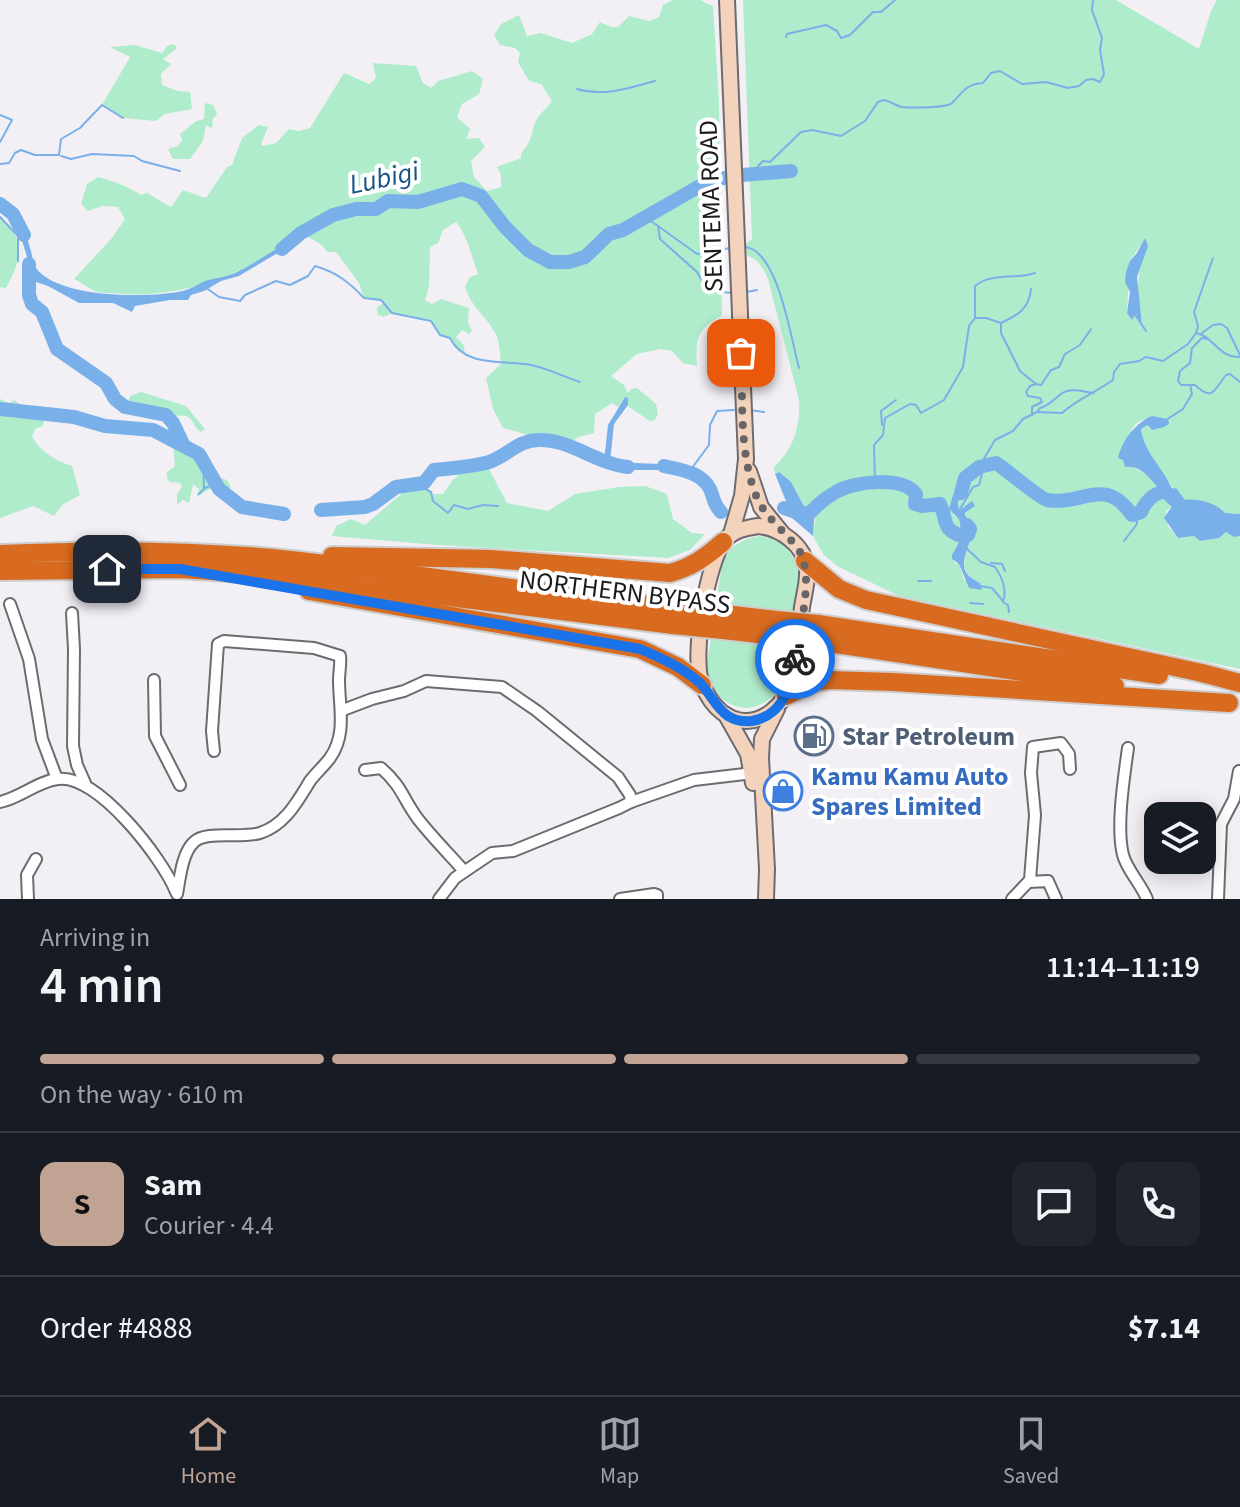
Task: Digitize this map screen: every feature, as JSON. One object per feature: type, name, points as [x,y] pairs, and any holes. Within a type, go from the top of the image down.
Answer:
[{"type":"highway","points":[[179,561],[491,559],[670,573],[700,562],[727,538]]},
{"type":"highway","name":"NORTHERN BYPASS","points":[[0,554],[90,551],[271,575],[817,632],[1240,685]]},
{"type":"highway","points":[[179,561],[640,649],[678,667],[702,685]]},
{"type":"highway","name":"NORTHERN BYPASS","points":[[0,571],[179,561]]},
{"type":"highway","points":[[805,561],[839,589],[866,600],[1240,685]]},
{"type":"highway","name":"NORTHERN BYPASS","points":[[817,632],[1234,704]]},
{"type":"highway","points":[[783,700],[814,682],[829,680],[1234,704]]},
{"type":"main road","name":"SENTEMA ROAD","points":[[702,685],[699,649],[707,583],[742,496],[746,459],[727,0]]},
{"type":"main road","name":"SENTEMA ROAD","points":[[746,459],[761,507],[794,543],[805,561]]},
{"type":"main road","points":[[727,538],[744,528],[758,526],[782,533]]},
{"type":"main road","points":[[766,899],[762,739],[792,683],[807,570],[805,561]]},
{"type":"main road","points":[[702,685],[740,735],[748,754],[753,773],[759,899]]},
{"type":"main road","points":[[726,715],[738,721],[749,721],[772,713],[783,700]]},
{"type":"street","points":[[10,604],[29,659],[42,739],[57,779]]},
{"type":"street","points":[[72,613],[72,742],[77,765],[85,783],[108,801],[144,843],[168,875],[178,897]]},
{"type":"street","points":[[178,897],[187,851],[194,842],[201,837],[258,834],[284,819],[333,754],[343,710],[339,678],[341,660],[337,653],[314,648],[220,642],[216,646],[214,751]]},
{"type":"street","points":[[154,680],[155,736],[180,785]]},
{"type":"street","points":[[343,710],[426,681],[502,687],[537,711],[618,777],[631,802]]},
{"type":"street","points":[[1012,899],[1029,882],[1035,815],[1031,773],[1033,747],[1061,743],[1069,754],[1070,769]]},
{"type":"street","points":[[1128,748],[1123,792],[1123,850],[1147,899]]},
{"type":"street","points":[[365,770],[381,768],[391,777],[406,796],[416,817],[464,871]]},
{"type":"street","points":[[1218,899],[1221,824],[1234,799],[1239,771]]},
{"type":"street","points":[[439,899],[464,871],[492,853],[513,851],[631,802],[694,780],[753,773]]},
{"type":"street","points":[[0,802],[57,779],[85,783]]},
{"type":"street","points":[[28,899],[27,875],[36,859]]},
{"type":"street","points":[[1029,882],[1048,881],[1056,899]]},
{"type":"street","points":[[620,899],[654,894],[657,899]]},
{"type":"green space","points":[[673,0],[700,0],[713,6],[719,103],[722,315],[707,325],[699,336],[697,366],[683,363],[672,351],[660,349],[637,354],[611,376],[624,385],[628,393],[637,388],[656,404],[658,414],[655,420],[650,421],[629,407],[625,397],[618,407],[612,403],[595,414],[594,433],[578,437],[568,445],[503,428],[493,409],[486,378],[501,364],[499,343],[465,286],[470,277],[478,274],[466,239],[456,222],[443,230],[438,243],[430,247],[429,287],[425,300],[432,304],[441,299],[469,308],[468,323],[472,331],[469,334],[462,330],[456,337],[463,344],[465,353],[455,348],[450,338],[440,335],[430,321],[392,313],[384,317],[378,315],[377,307],[384,303],[364,298],[359,283],[336,252],[327,252],[322,245],[301,233],[259,261],[187,288],[162,293],[104,293],[74,279],[125,219],[118,207],[102,206],[88,211],[81,204],[87,184],[98,177],[141,195],[147,193],[171,207],[183,190],[206,198],[227,167],[232,165],[242,138],[259,125],[268,127],[261,144],[263,146],[276,143],[289,129],[299,131],[310,128],[344,73],[369,84],[376,78],[373,63],[416,66],[423,83],[431,88],[438,81],[472,71],[483,79],[479,94],[462,104],[457,117],[470,129],[466,139],[479,138],[485,147],[471,161],[474,177],[487,191],[501,187],[497,167],[521,158],[536,120],[552,101],[541,84],[529,81],[518,62],[520,53],[515,48],[500,45],[494,35],[501,24],[519,15],[527,36],[541,33],[572,43],[592,34],[600,22],[618,27],[629,16],[650,21],[659,17],[663,5]]},
{"type":"green space","points":[[743,0],[1116,0],[1199,49],[1217,0],[1240,0],[1240,514],[1188,502],[1176,491],[1145,448],[1141,429],[1148,425],[1164,427],[1168,419],[1139,421],[1128,439],[1123,460],[1150,477],[1173,500],[1166,511],[1168,526],[1178,538],[1194,536],[1201,541],[1226,532],[1234,537],[1240,536],[1240,669],[899,596],[837,566],[823,554],[813,536],[816,512],[805,508],[791,482],[779,473],[775,474],[774,467],[786,453],[794,436],[799,419],[799,400],[768,279],[759,264],[744,254],[743,246],[752,239]],"holes":[[[1140,246],[1148,246],[1141,263],[1138,284],[1138,305],[1143,322],[1139,321],[1136,313],[1132,320],[1127,313],[1130,261]],[[964,480],[966,488],[958,502],[959,511],[964,507],[974,507],[966,513],[971,531],[964,566],[971,578],[980,583],[964,580],[959,563],[952,559],[965,532],[953,515],[958,488]]]},
{"type":"green space","points":[[174,44],[177,48],[163,59],[171,64],[161,74],[162,85],[190,92],[192,109],[165,114],[156,121],[123,118],[102,105],[130,57],[110,47],[135,45],[162,53],[167,46]]},
{"type":"green space","points":[[205,103],[213,105],[217,114],[212,120],[213,125],[211,128],[206,125],[203,141],[190,159],[173,159],[168,149],[178,146],[182,140],[180,134],[196,121],[204,119]]},
{"type":"green space","points":[[0,217],[15,234],[19,250],[16,267],[6,288],[0,287]]},
{"type":"green space","points":[[141,392],[186,406],[205,429],[201,432],[187,416],[176,416],[186,446],[198,461],[204,458],[217,477],[227,480],[229,489],[210,489],[196,497],[199,489],[193,484],[189,503],[183,500],[177,505],[177,494],[182,487],[180,483],[170,482],[167,478],[167,472],[175,466],[171,425],[166,416],[132,411],[128,403],[130,396]]},
{"type":"green space","points":[[0,399],[18,403],[21,417],[44,419],[43,426],[36,428],[32,436],[49,455],[72,466],[80,495],[62,505],[54,516],[33,506],[0,518]]},
{"type":"green space","points":[[473,462],[489,469],[507,503],[548,511],[575,494],[645,486],[667,494],[673,519],[692,533],[705,534],[690,550],[668,558],[332,536],[336,526],[351,519],[365,525],[406,490],[425,484],[432,494],[443,494]]},
{"type":"green space","points":[[760,536],[787,548],[799,574],[784,679],[776,693],[765,702],[753,707],[741,707],[719,696],[706,669],[722,564],[737,544]]},
{"type":"water","points":[[16,221],[28,233],[35,266],[47,278],[64,286],[105,294],[149,295],[183,291],[235,273],[294,239],[286,248],[239,276],[191,295],[188,300],[135,306],[132,312],[113,303],[79,303],[48,286],[27,279],[24,272],[28,260]]},
{"type":"water","points":[[1145,238],[1148,246],[1137,277],[1142,325],[1136,314],[1132,320],[1127,313],[1130,292],[1125,282],[1130,261]]},
{"type":"water","points":[[625,397],[628,398],[628,405],[614,424],[610,462],[686,465],[686,468],[621,470],[604,461],[608,425]]},
{"type":"water","points":[[1152,416],[1168,419],[1169,424],[1164,427],[1152,430],[1148,425],[1141,429],[1146,445],[1172,489],[1176,488],[1185,500],[1201,501],[1217,506],[1225,513],[1240,514],[1240,536],[1234,537],[1226,532],[1219,538],[1200,541],[1194,536],[1178,538],[1164,518],[1173,500],[1145,474],[1133,467],[1125,467],[1123,460],[1118,458],[1130,433]]},
{"type":"water","points":[[779,472],[791,482],[805,508],[812,510],[815,506],[813,536],[785,512],[786,501],[775,474]]},
{"type":"water","points":[[965,478],[966,488],[958,502],[959,511],[972,501],[975,506],[965,513],[971,532],[964,566],[971,578],[980,583],[982,590],[969,588],[959,564],[952,559],[965,532],[949,509],[953,495]]},
{"type":"waterway","points":[[786,37],[787,34],[826,25],[837,31],[841,38],[850,35],[873,12],[881,12],[895,0]]},
{"type":"waterway","points":[[756,175],[763,161],[770,162],[801,132],[812,130],[841,136],[865,121],[878,102],[884,100],[902,107],[949,105],[969,87],[983,83],[991,73],[1000,71],[1022,84],[1046,82],[1068,88],[1079,86],[1086,80],[1100,82],[1104,74],[1100,50],[1102,38],[1092,10],[1093,0]]},
{"type":"waterway","points":[[577,89],[606,92],[655,81]]},
{"type":"waterway","points":[[0,164],[9,163],[21,150],[35,155],[59,155],[61,139],[80,128],[102,105],[123,118]]},
{"type":"waterway","points":[[0,115],[12,120],[0,142]]},
{"type":"waterway","points":[[61,156],[71,159],[92,154],[134,156],[180,171]]},
{"type":"waterway","name":"Lubigi","points":[[742,175],[791,171]]},
{"type":"waterway","name":"Lubigi","points":[[282,249],[301,233],[333,215],[356,209],[376,209],[388,201],[418,202],[462,189],[481,196],[528,250],[550,262],[569,262],[585,257],[609,234],[623,230],[707,182],[729,177]]},
{"type":"waterway","name":"Lubigi","points":[[0,204],[13,214],[24,235]]},
{"type":"waterway","points":[[0,217],[18,236],[18,261]]},
{"type":"waterway","points":[[646,218],[658,226],[660,239],[697,272],[708,291],[733,293]]},
{"type":"waterway","points":[[658,226],[697,254],[730,248]]},
{"type":"waterway","points":[[745,247],[756,252],[766,263],[774,279],[799,368]]},
{"type":"waterway","points":[[979,467],[995,440],[1013,431],[1023,419],[1037,412],[1062,413],[1113,380],[1120,364],[1146,357],[1163,361],[1188,344],[1196,333],[1198,326],[1194,312],[1213,258]]},
{"type":"waterway","name":"Lubigi","points":[[29,264],[29,295],[32,304],[42,312],[57,349],[106,383],[115,399],[125,407],[166,415],[183,444]]},
{"type":"waterway","points":[[205,287],[219,297],[240,301],[245,295],[276,281],[290,285],[308,276],[315,266],[342,278],[364,298],[381,300],[392,313],[431,321],[440,335],[450,338],[465,354],[486,361],[537,366],[580,382]]},
{"type":"waterway","points":[[875,483],[874,445],[883,435],[885,418],[910,404],[916,405],[921,413],[944,400],[963,367],[969,326],[975,318],[975,286],[989,279],[1035,273]]},
{"type":"waterway","points":[[975,318],[1001,323],[1007,320],[1025,306],[1031,289]]},
{"type":"waterway","points":[[746,292],[757,290]]},
{"type":"waterway","points":[[1134,313],[1146,331]]},
{"type":"waterway","points":[[1001,323],[1001,333],[1020,371],[1036,384],[1026,392],[1042,402],[1032,407],[1032,415]]},
{"type":"waterway","points":[[1202,333],[1213,325],[1221,324],[1227,328],[1240,355]]},
{"type":"waterway","points":[[1036,384],[1041,385],[1051,370],[1059,367],[1065,354],[1080,345],[1091,329]]},
{"type":"waterway","points":[[1196,333],[1227,355],[1240,357]]},
{"type":"waterway","points":[[1208,339],[1202,338],[1192,348],[1190,363],[1180,371],[1178,381],[1181,385],[1195,385],[1206,393],[1213,392],[1226,375],[1230,374],[1240,382]]},
{"type":"waterway","points":[[1166,420],[1183,409],[1192,394],[1190,385]]},
{"type":"waterway","points":[[1037,412],[1065,392],[1077,390],[1094,393]]},
{"type":"waterway","points":[[882,425],[881,411],[896,400]]},
{"type":"waterway","points":[[0,409],[74,417],[105,426],[153,430],[199,454],[219,489],[242,507],[284,514]]},
{"type":"waterway","points":[[689,472],[709,445],[710,425],[717,411],[734,410]]},
{"type":"waterway","points":[[749,410],[764,412]]},
{"type":"waterway","points":[[321,510],[365,507],[396,487],[424,483],[434,470],[489,462],[519,445],[539,440],[562,443],[628,467]]},
{"type":"waterway","points":[[199,494],[204,489],[203,460]]},
{"type":"waterway","name":"Lubigi","points":[[961,493],[965,478],[979,467],[996,463],[1047,500],[1103,494],[1122,503],[1132,515],[1141,512],[1148,501],[1161,492],[1165,491],[1176,501]]},
{"type":"waterway","points":[[664,466],[690,473],[706,483],[721,512]]},
{"type":"waterway","points":[[959,511],[973,487],[979,485],[984,466]]},
{"type":"waterway","points":[[205,488],[216,483]]},
{"type":"waterway","name":"Lubigi","points":[[784,508],[801,514],[811,512],[826,498],[844,488],[866,483],[890,483],[909,488],[916,494],[915,504],[940,504],[948,528],[956,534],[968,535],[970,529],[967,525]]},
{"type":"waterway","points":[[416,484],[431,492],[433,501],[448,513],[454,505],[468,509],[483,505],[498,506]]},
{"type":"waterway","points":[[1124,541],[1137,524],[1136,517]]},
{"type":"waterway","points":[[964,546],[981,562],[995,567],[1003,584],[1003,602],[1008,605],[1009,612]]},
{"type":"waterway","points":[[991,563],[1002,564],[1005,571]]},
{"type":"waterway","points":[[918,581],[931,581]]},
{"type":"waterway","points":[[980,586],[992,588],[1003,601]]},
{"type":"waterway","points":[[970,603],[983,604]]},
{"type":"way so far","points":[[741,353],[746,459],[754,492],[761,507],[799,550],[807,570],[795,659]]},
{"type":"place","name":"Star Petroleum","points":[[814,736]]},
{"type":"place","name":"Kamu Kamu Auto Spares Limited","points":[[783,791]]},
{"type":"route","points":[[107,569],[180,569],[640,649],[678,667],[702,685],[726,715],[738,721],[762,718],[772,713],[792,683],[795,659]]}]
